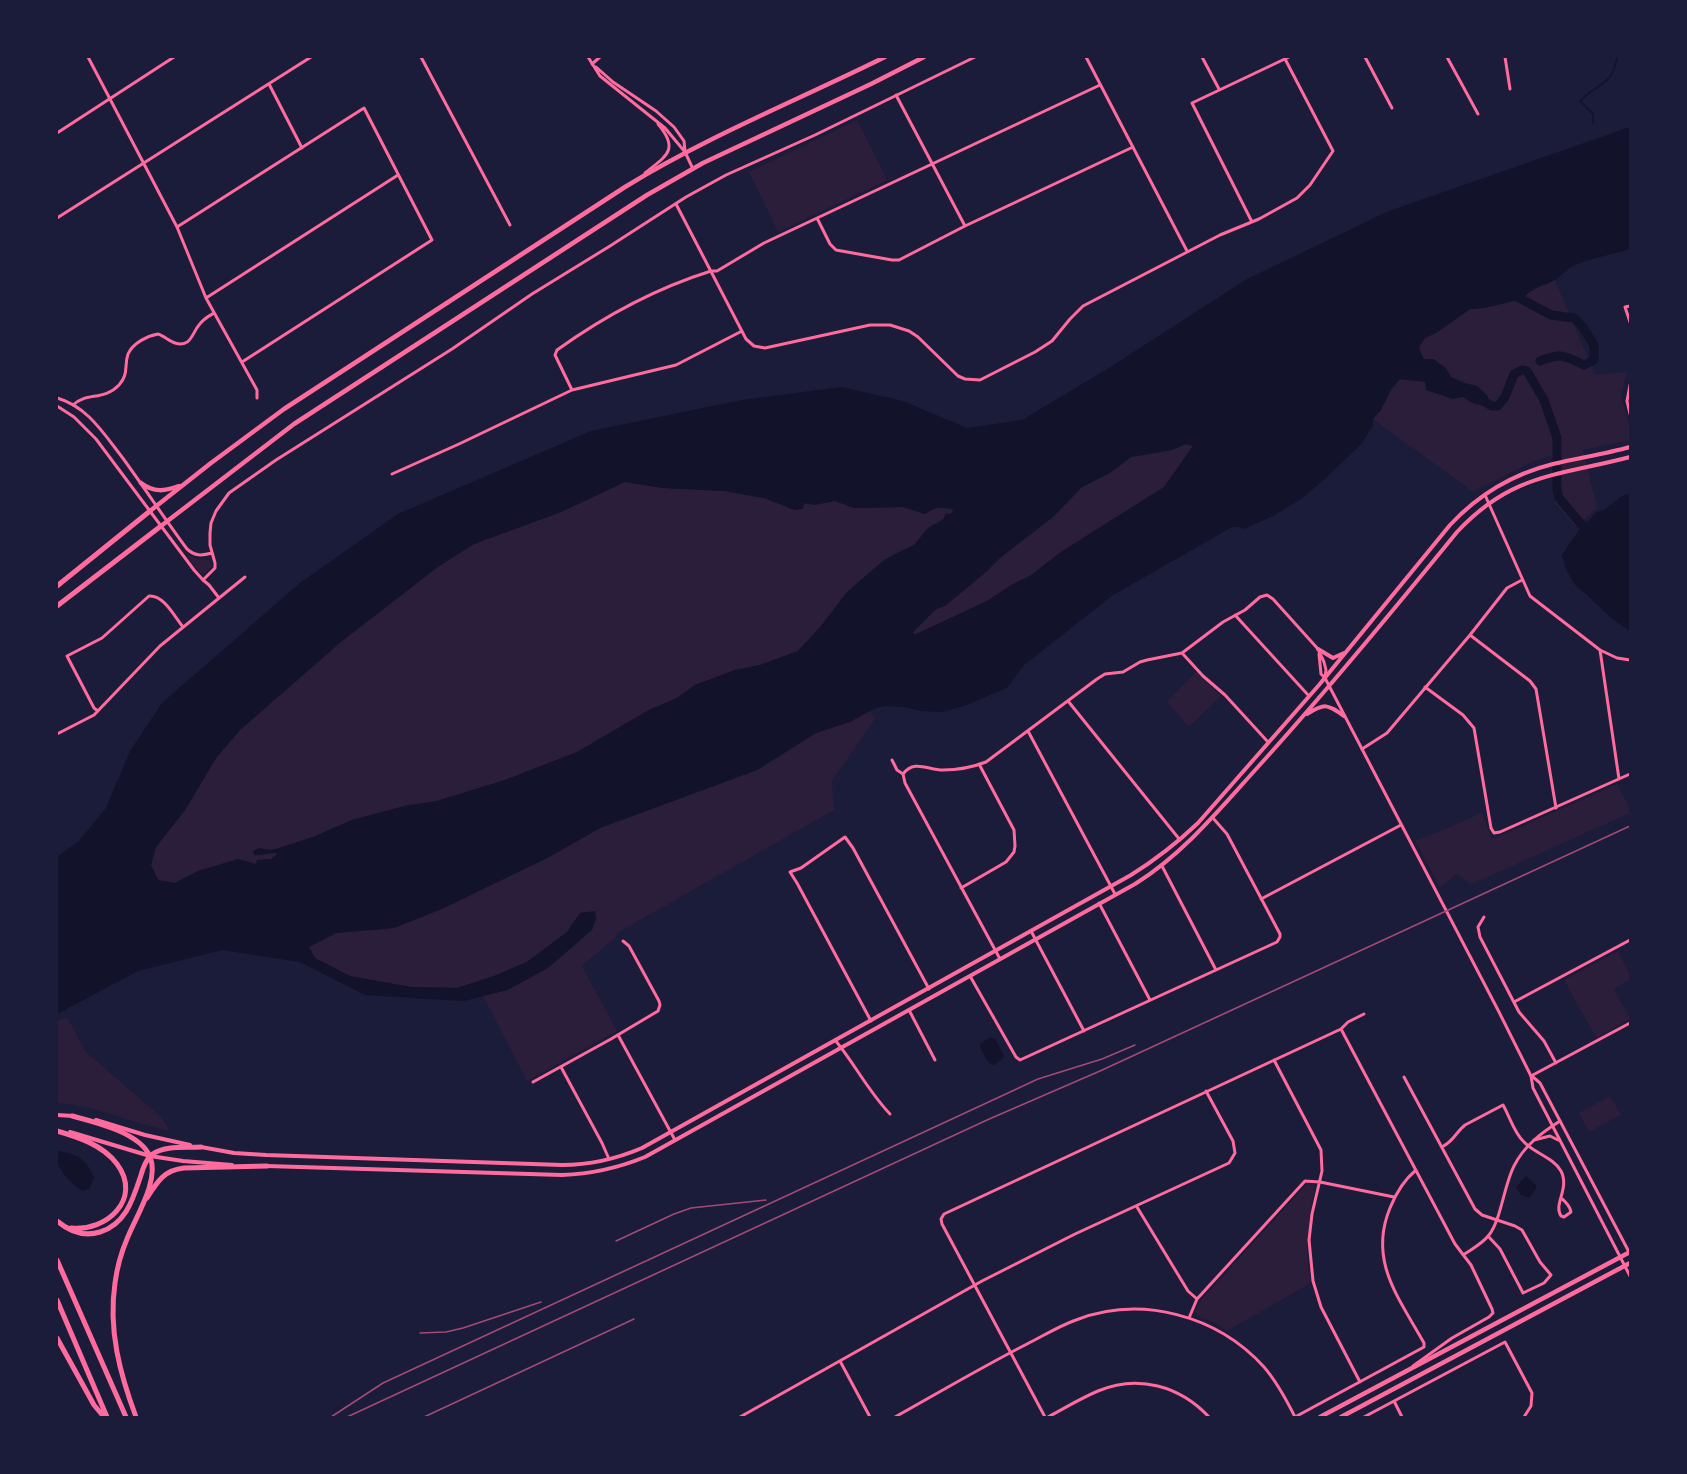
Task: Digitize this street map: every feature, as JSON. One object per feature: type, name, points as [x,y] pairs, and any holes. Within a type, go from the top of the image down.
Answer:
[{"type":"highway","points":[[57,584],[150,511]]},
{"type":"highway","points":[[57,606],[161,526]]},
{"type":"highway","points":[[72,1116],[129,1136],[141,1144],[150,1156],[152,1165],[152,1177],[127,1238],[114,1287],[114,1341],[118,1362],[136,1417]]},
{"type":"highway","points":[[57,1130],[88,1142],[109,1155],[120,1168],[125,1188],[118,1210],[106,1221],[82,1228],[70,1228],[59,1223]]},
{"type":"highway","points":[[59,1223],[74,1232],[87,1234],[104,1231],[117,1223],[128,1208],[150,1156],[165,1149],[201,1147]]},
{"type":"highway","points":[[135,1221],[156,1184],[171,1170],[267,1166]]},
{"type":"highway","points":[[57,1260],[126,1417]]},
{"type":"highway","points":[[57,1300],[105,1417]]},
{"type":"highway","points":[[57,1338],[94,1405],[105,1417]]},
{"type":"main road","points":[[150,511],[284,409],[638,180],[685,152],[885,57]]},
{"type":"main road","points":[[161,526],[259,450],[317,409],[624,210],[728,151],[924,57]]},
{"type":"main road","points":[[57,1115],[91,1119],[145,1135],[201,1147],[234,1153],[265,1155],[579,1165],[634,1151],[929,989],[1157,858],[1198,822],[1310,696],[1450,525],[1465,510],[1485,495],[1523,474],[1554,464],[1630,447]]},
{"type":"main road","points":[[57,1130],[150,1156],[189,1162],[267,1166],[580,1174],[613,1168],[645,1157],[1116,894],[1162,866],[1212,817],[1304,716],[1471,517],[1490,502],[1516,487],[1554,473],[1630,457]]},
{"type":"main road","points":[[141,483],[159,491],[185,483]]},
{"type":"main road","points":[[1318,649],[1333,658],[1347,651]]},
{"type":"main road","points":[[1304,716],[1322,706],[1330,706],[1344,716]]},
{"type":"main road","points":[[1320,1417],[1630,1253]]},
{"type":"main road","points":[[1341,1417],[1627,1264]]},
{"type":"street","points":[[88,57],[177,227],[206,298],[257,390],[257,398]]},
{"type":"street","points":[[57,133],[174,57]]},
{"type":"street","points":[[57,218],[311,57]]},
{"type":"street","points":[[421,57],[510,225]]},
{"type":"street","points":[[588,57],[600,76],[665,128],[685,152],[693,169]]},
{"type":"street","points":[[592,64],[600,57]]},
{"type":"street","points":[[204,580],[215,568],[210,539],[211,523],[216,511],[224,499],[276,460],[452,349],[532,294],[675,203],[726,175],[815,135],[975,57]]},
{"type":"street","points":[[1086,57],[1187,251]]},
{"type":"street","points":[[1202,57],[1219,89]]},
{"type":"street","points":[[1365,57],[1392,108]]},
{"type":"street","points":[[1447,57],[1478,114]]},
{"type":"street","points":[[1506,57],[1510,89]]},
{"type":"street","points":[[675,203],[746,339],[754,346],[765,348],[870,326],[890,325],[909,331],[918,337],[958,376],[980,380],[1052,341],[1083,306],[1220,234],[1252,222],[1289,203],[1304,192],[1334,151],[1286,58],[1192,103],[1252,222]]},
{"type":"street","points":[[592,64],[612,82],[640,99],[674,127],[684,141],[685,152]]},
{"type":"street","points":[[268,84],[302,148]]},
{"type":"street","points":[[572,390],[555,356],[557,350],[604,319],[674,284],[717,271],[764,243],[1100,85]]},
{"type":"street","points":[[896,95],[965,226]]},
{"type":"street","points":[[177,227],[364,108],[432,240],[242,362]]},
{"type":"street","points":[[638,180],[668,152],[667,136],[649,114]]},
{"type":"street","points":[[817,218],[830,244],[836,250],[892,260],[905,258],[965,226],[1133,147]]},
{"type":"street","points":[[206,298],[398,175]]},
{"type":"street","points":[[1630,306],[1625,307],[1630,322]]},
{"type":"street","points":[[73,405],[82,398],[105,395],[119,385],[127,370],[128,354],[137,343],[158,334],[174,343],[182,344],[190,340],[200,323],[214,313]]},
{"type":"street","points":[[392,474],[572,390],[676,365],[742,331]]},
{"type":"street","points":[[1630,385],[1627,401],[1630,414]]},
{"type":"street","points":[[57,398],[66,400],[98,425],[192,554],[198,556],[212,553]]},
{"type":"street","points":[[57,406],[74,417],[96,439],[194,570],[219,598]]},
{"type":"street","points":[[1485,495],[1522,580],[1533,599],[1600,650],[1617,658],[1630,660]]},
{"type":"street","points":[[57,734],[91,717],[160,646],[245,578]]},
{"type":"street","points":[[1362,749],[1387,733],[1507,588],[1522,580]]},
{"type":"street","points":[[98,711],[94,708],[67,656],[102,638],[149,596],[154,595],[161,600],[183,627]]},
{"type":"street","points":[[903,774],[907,769],[915,766],[924,765],[945,770],[986,762],[1105,674],[1123,672],[1146,660],[1182,653],[1245,610],[1260,597],[1267,595],[1273,599],[1318,649],[1324,662],[1325,678],[1329,687],[1531,1076],[1533,1088],[1620,1257],[1627,1264],[1630,1276]]},
{"type":"street","points":[[1235,615],[1310,696]]},
{"type":"street","points":[[1470,635],[1530,681],[1536,689],[1556,808]]},
{"type":"street","points":[[1600,650],[1619,779]]},
{"type":"street","points":[[1182,653],[1268,742]]},
{"type":"street","points":[[1425,687],[1463,715],[1474,728],[1491,828],[1494,833],[1630,774]]},
{"type":"street","points":[[1067,700],[1180,840]]},
{"type":"street","points":[[1028,731],[1116,894]]},
{"type":"street","points":[[892,760],[897,770],[903,774],[905,783],[1000,959]]},
{"type":"street","points":[[961,888],[1006,862],[1014,852],[1015,846],[1014,830],[979,764]]},
{"type":"street","points":[[970,976],[1018,1059],[1024,1059],[1277,942],[1280,934],[1227,834],[1212,817]]},
{"type":"street","points":[[1261,899],[1401,825]]},
{"type":"street","points":[[871,1021],[790,872],[801,868],[845,837],[929,989]]},
{"type":"street","points":[[1162,866],[1216,970]]},
{"type":"street","points":[[1099,903],[1150,1000]]},
{"type":"street","points":[[1484,917],[1478,927],[1480,937],[1523,1018],[1544,1041],[1556,1063]]},
{"type":"street","points":[[1031,931],[1084,1031]]},
{"type":"street","points":[[533,1082],[655,1014],[659,1008],[659,1001],[629,946],[623,940]]},
{"type":"street","points":[[1514,1002],[1630,940]]},
{"type":"street","points":[[909,1010],[935,1060]]},
{"type":"street","points":[[1209,1417],[1191,1400],[1179,1393],[1159,1385],[1136,1383],[1122,1384],[1098,1391],[1047,1417],[942,1224],[942,1217],[948,1211],[1341,1029],[1348,1022],[1364,1014]]},
{"type":"street","points":[[1531,1076],[1630,1023]]},
{"type":"street","points":[[1341,1029],[1455,1244],[1471,1265],[1493,1313],[1452,1338],[1408,1370]]},
{"type":"street","points":[[618,1035],[675,1140]]},
{"type":"street","points":[[835,1040],[852,1061],[872,1094],[890,1114]]},
{"type":"street","points":[[1274,1060],[1321,1150],[1320,1182],[1312,1214],[1309,1240],[1313,1281],[1322,1307],[1360,1382]]},
{"type":"street","points":[[561,1067],[609,1159]]},
{"type":"street","points":[[1531,1076],[1540,1083],[1630,1253]]},
{"type":"street","points":[[1404,1077],[1475,1209],[1482,1215],[1522,1230],[1540,1262],[1551,1275],[1544,1283],[1523,1293],[1500,1249],[1488,1236]]},
{"type":"street","points":[[740,1417],[976,1285],[1074,1234],[1225,1165],[1233,1159],[1235,1153],[1233,1141],[1206,1091]]},
{"type":"street","points":[[1441,1147],[1452,1141],[1465,1125],[1503,1105],[1521,1141],[1559,1167],[1565,1187],[1558,1210],[1564,1217],[1571,1212],[1571,1209],[1562,1198]]},
{"type":"street","points":[[1463,1255],[1488,1236],[1496,1220],[1513,1168],[1528,1146],[1560,1121]]},
{"type":"street","points":[[1534,1140],[1550,1136],[1560,1142]]},
{"type":"street","points":[[895,1417],[1011,1352],[1076,1319],[1110,1311],[1146,1310],[1162,1311],[1189,1318],[1219,1330],[1252,1355],[1272,1377],[1295,1417],[1424,1347],[1424,1343],[1390,1281],[1382,1249],[1383,1227],[1395,1197],[1407,1177],[1416,1170]]},
{"type":"street","points":[[1189,1318],[1197,1299],[1305,1181],[1395,1197]]},
{"type":"street","points":[[1137,1207],[1188,1291],[1197,1299]]},
{"type":"street","points":[[1364,1417],[1505,1342],[1532,1393],[1531,1406],[1524,1417]]},
{"type":"street","points":[[840,1361],[870,1417]]},
{"type":"street","points":[[1394,1401],[1402,1417]]},
{"type":"shaded area","points":[[857,120],[887,180],[778,232],[749,172]]},
{"type":"shaded area","points":[[1630,127],[1630,249],[1571,267],[1555,280],[1531,291],[1522,301],[1470,309],[1425,338],[1419,347],[1424,359],[1434,359],[1446,368],[1451,377],[1477,386],[1488,396],[1488,403],[1475,404],[1463,397],[1453,399],[1426,390],[1425,382],[1400,379],[1391,389],[1381,410],[1373,419],[1373,426],[1362,443],[1301,499],[1273,516],[1243,529],[1232,527],[1113,595],[1024,665],[1007,688],[964,706],[942,712],[904,707],[876,708],[850,722],[816,733],[757,770],[600,828],[551,856],[444,908],[394,928],[336,933],[309,947],[315,958],[350,976],[411,987],[457,988],[527,962],[567,932],[580,913],[595,911],[596,919],[592,930],[548,968],[507,990],[464,1001],[365,995],[300,962],[222,950],[138,971],[57,1014],[57,857],[79,841],[106,808],[130,751],[162,703],[300,583],[398,514],[591,431],[742,400],[842,387],[903,401],[967,428],[1022,420],[1109,368],[1247,279],[1389,211]],"holes":[[[1186,444],[1193,446],[1164,487],[1061,552],[1030,576],[987,601],[914,635],[913,632],[936,609],[945,606],[1001,557],[1053,517],[1082,487],[1110,473],[1131,457],[1172,450]],[[625,482],[663,488],[724,491],[764,498],[795,510],[803,509],[804,503],[814,505],[835,501],[854,508],[903,507],[925,514],[938,508],[953,510],[952,513],[946,513],[943,520],[928,528],[914,545],[884,560],[847,592],[798,651],[695,685],[677,698],[649,710],[577,752],[505,780],[437,801],[405,806],[352,820],[313,837],[276,849],[259,848],[253,851],[254,855],[277,854],[271,859],[257,860],[256,864],[238,859],[198,871],[175,883],[158,880],[151,865],[156,847],[185,810],[216,758],[240,730],[342,641],[439,566],[474,544],[561,512]]]},
{"type":"shaded area","points":[[1555,280],[1595,375],[1627,372],[1621,397],[1630,427],[1630,440],[1583,450],[1597,508],[1576,527],[1555,503],[1552,455],[1531,462],[1473,492],[1373,419],[1400,379],[1413,381],[1421,353],[1419,347],[1425,338],[1470,309],[1521,301],[1532,290]]},
{"type":"shaded area","points":[[1186,444],[1194,446],[1164,487],[1061,552],[1030,576],[987,601],[915,635],[913,632],[936,609],[945,606],[1001,557],[1053,517],[1082,487],[1110,473],[1131,457],[1172,450]]},
{"type":"shaded area","points":[[625,482],[663,488],[724,491],[764,498],[795,510],[803,503],[814,505],[835,501],[854,508],[903,507],[925,514],[933,508],[953,509],[952,513],[928,528],[914,545],[894,554],[847,592],[798,651],[695,685],[677,698],[649,710],[577,752],[505,780],[437,801],[405,806],[352,820],[313,837],[276,849],[259,848],[265,855],[276,853],[277,855],[257,865],[198,871],[175,883],[158,880],[151,865],[156,847],[185,810],[216,758],[240,730],[342,641],[439,566],[474,544],[561,512]]},
{"type":"shaded area","points":[[1630,493],[1630,631],[1611,618],[1576,586],[1567,571],[1562,555],[1581,527],[1579,525],[1583,522],[1586,524],[1596,512],[1604,510],[1622,496]]},
{"type":"shaded area","points":[[189,555],[209,560],[212,566],[201,574],[187,557]]},
{"type":"shaded area","points":[[1196,672],[1221,696],[1189,727],[1167,702]]},
{"type":"shaded area","points":[[870,711],[875,719],[832,781],[834,810],[617,933],[616,937],[582,966],[617,1031],[527,1081],[483,996],[507,990],[548,968],[580,913],[567,932],[527,962],[457,988],[411,987],[349,976],[314,958],[309,946],[336,933],[394,928],[444,908],[551,856],[600,828],[757,770],[816,733]]},
{"type":"shaded area","points":[[1617,784],[1630,813],[1472,884],[1456,874],[1440,888],[1415,840],[1482,813],[1492,840]]},
{"type":"shaded area","points":[[1618,951],[1630,975],[1630,980],[1614,989],[1630,1019],[1596,1038],[1564,980]]},
{"type":"shaded area","points":[[67,1017],[86,1052],[161,1117],[170,1131],[100,1111],[57,1103],[57,1021]]},
{"type":"shaded area","points":[[991,1037],[996,1040],[1004,1056],[994,1065],[989,1064],[990,1062],[980,1047],[981,1043]]},
{"type":"shaded area","points":[[1610,1096],[1621,1115],[1589,1132],[1579,1113]]},
{"type":"shaded area","points":[[57,1151],[71,1154],[84,1161],[94,1178],[90,1188],[83,1191],[67,1178],[58,1165]]},
{"type":"shaded area","points":[[1526,1176],[1536,1185],[1536,1189],[1529,1198],[1521,1195],[1516,1187]]},
{"type":"shaded area","points":[[1307,1184],[1315,1188],[1308,1235],[1311,1283],[1227,1331],[1198,1316],[1195,1311],[1201,1300]]},
{"type":"waterway","points":[[1593,123],[1593,114],[1580,101],[1608,79],[1612,74],[1617,57]]},
{"type":"waterway","points":[[1512,294],[1551,315],[1574,318],[1594,345],[1594,360],[1584,365],[1562,356],[1540,361]]},
{"type":"waterway","points":[[1478,398],[1492,406],[1498,406],[1505,397],[1514,374],[1522,370],[1527,371],[1544,400],[1557,438],[1559,498],[1581,524],[1592,529]]},
{"type":"railway","points":[[347,1417],[987,1120],[1100,1071],[1630,826]]},
{"type":"railway","points":[[331,1417],[383,1383],[1038,1079],[1102,1059],[1135,1045]]},
{"type":"railway","points":[[616,1241],[691,1208],[766,1200]]},
{"type":"railway","points":[[420,1333],[446,1332],[463,1328],[541,1302]]},
{"type":"railway","points":[[424,1417],[634,1319]]}]
